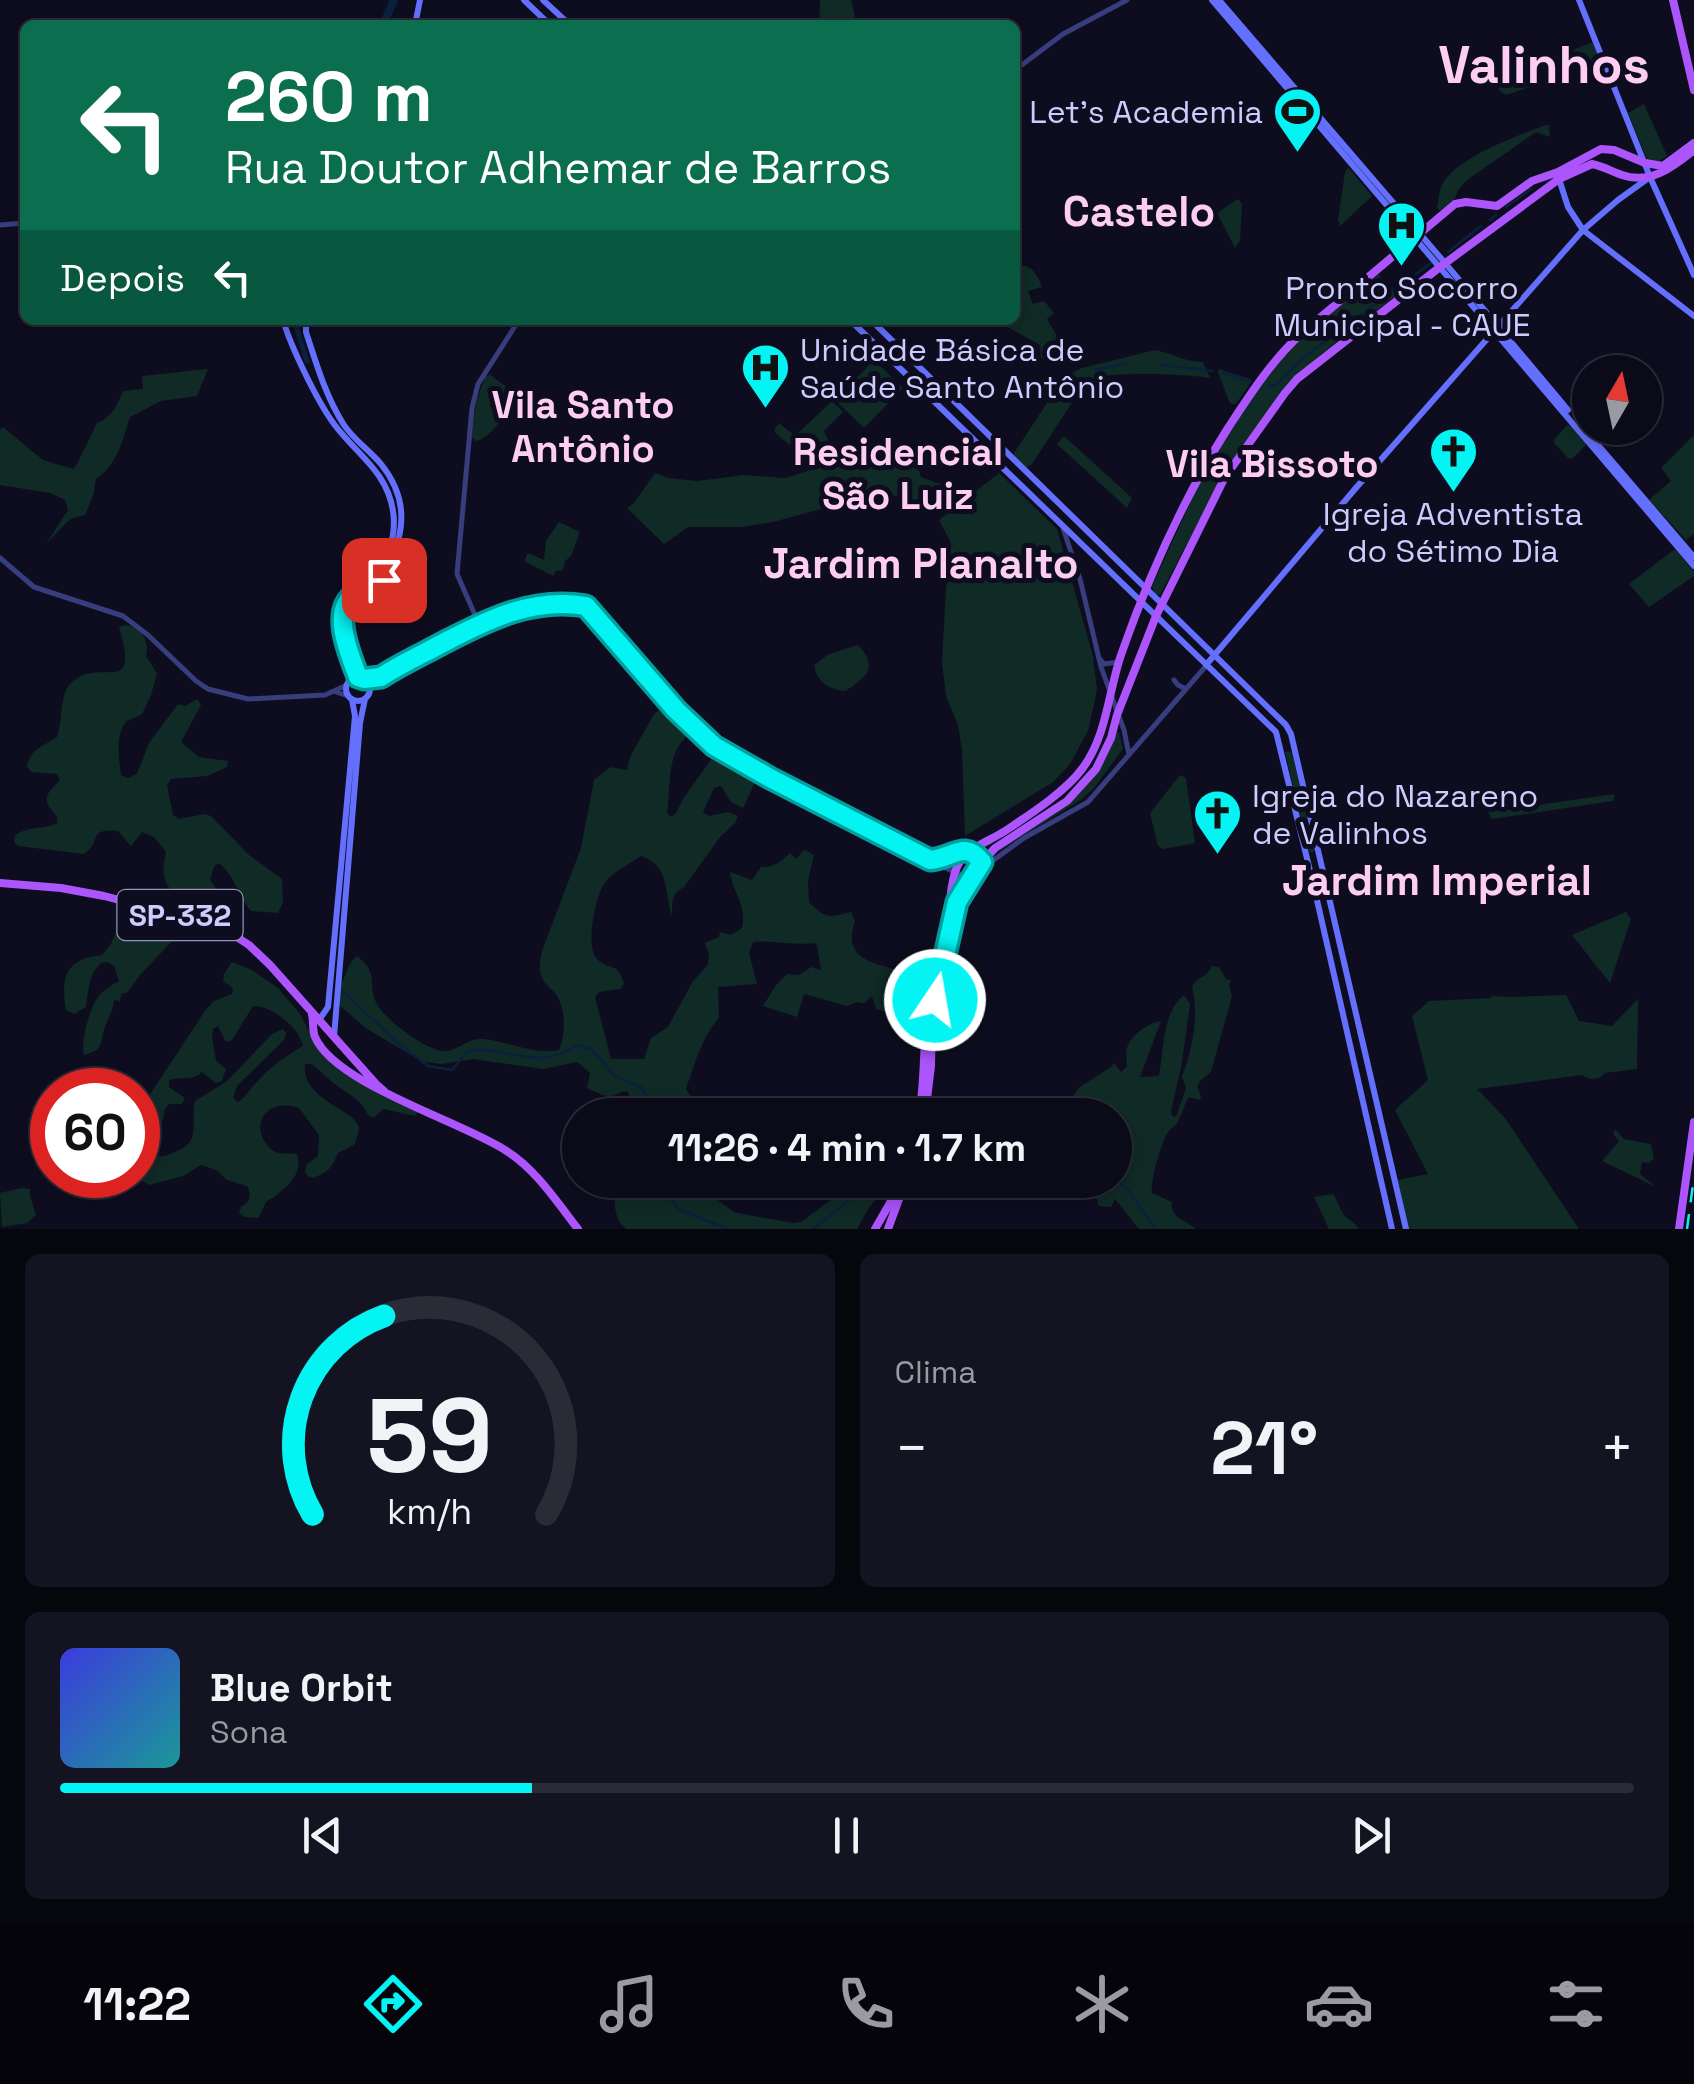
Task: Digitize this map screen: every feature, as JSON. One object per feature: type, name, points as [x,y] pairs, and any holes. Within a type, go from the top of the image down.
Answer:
[{"type":"main road","points":[[524,0],[545,20]]},
{"type":"main road","points":[[543,0],[565,20]]},
{"type":"main road","points":[[1216,0],[1694,566]]},
{"type":"main road","points":[[1579,0],[1694,275]]},
{"type":"main road","points":[[1676,0],[1694,72]]},
{"type":"main road","points":[[1676,0],[1694,90]]},
{"type":"main road","points":[[923,1098],[929,1002],[955,872],[970,852],[1004,832],[1080,772],[1096,746],[1119,662],[1165,542],[1195,481],[1261,378],[1287,347],[1455,204],[1497,206],[1532,182],[1600,149],[1663,166],[1694,147]]},
{"type":"main road","points":[[1206,666],[1354,489],[1583,230],[1618,200],[1694,147]]},
{"type":"main road","points":[[1602,166],[1600,157],[1610,150]]},
{"type":"main road","points":[[1629,177],[1637,167],[1631,158]]},
{"type":"main road","points":[[925,1098],[938,984],[955,910],[972,875],[994,848],[1076,794],[1096,769],[1119,731],[1118,715],[1156,616],[1214,494],[1285,393],[1443,265],[1559,179],[1596,164],[1629,177],[1650,177]]},
{"type":"main road","points":[[1559,179],[1568,207],[1583,230],[1694,316]]},
{"type":"main road","points":[[1497,206],[1505,219]]},
{"type":"main road","points":[[285,325],[328,416],[384,481],[394,528],[391,544],[373,579],[377,585]]},
{"type":"main road","points":[[306,325],[337,412],[394,486],[402,531],[384,580],[349,599],[342,615],[355,680],[350,698],[355,716],[328,1008],[316,1020]]},
{"type":"main road","points":[[855,325],[1278,736],[1392,1229]]},
{"type":"main road","points":[[876,325],[1147,587],[1291,734],[1406,1229]]},
{"type":"main road","points":[[1496,328],[1694,557]]},
{"type":"main road","points":[[1213,452],[1217,468],[1225,470],[1232,466]]},
{"type":"main road","points":[[322,1048],[332,1047],[334,1038],[360,724],[370,690],[355,680],[336,623],[336,610],[344,595],[378,570]]},
{"type":"main road","points":[[1112,694],[1124,698]]},
{"type":"main road","points":[[350,698],[356,702],[365,699]]},
{"type":"main road","name":"SP-332","points":[[0,887],[52,887],[104,896],[214,926],[249,945],[384,1091]]},
{"type":"main road","name":"SP-332","points":[[316,1020],[322,1048],[345,1071],[512,1154],[578,1229]]},
{"type":"main road","points":[[1679,1229],[1694,1122]]},
{"type":"main road","points":[[874,1229],[893,1198]]},
{"type":"main road","points":[[888,1229],[897,1198]]},
{"type":"street","points":[[1020,66],[1063,34],[1127,0]]},
{"type":"street","points":[[479,624],[457,574],[472,408],[478,384],[516,325]]},
{"type":"street","points":[[1062,526],[1118,715]]},
{"type":"street","points":[[0,558],[34,588],[123,616],[208,689],[248,699],[308,696],[336,692],[355,680],[381,677]]},
{"type":"street","points":[[370,690],[381,677],[479,624],[532,606],[586,606],[676,710],[714,746],[930,860],[972,875]]},
{"type":"street","points":[[1098,656],[1104,664],[1119,662]]},
{"type":"street","points":[[930,860],[956,851],[970,852],[976,854],[982,865],[1088,802],[1206,666]]},
{"type":"street","points":[[1174,680],[1186,689]]},
{"type":"street","points":[[336,692],[350,698]]},
{"type":"street","points":[[1119,731],[1129,755]]},
{"type":"street","points":[[944,858],[944,867]]},
{"type":"green space","points":[[820,0],[851,0],[856,20],[819,20]]},
{"type":"green space","points":[[1593,42],[1599,57],[1546,79],[1542,62]]},
{"type":"green space","points":[[1536,65],[1541,83],[1506,95],[1499,90],[1507,76]]},
{"type":"green space","points":[[1644,104],[1667,156],[1656,163],[1648,161],[1628,113]]},
{"type":"green space","points":[[1546,125],[1550,137],[1536,132],[1467,180],[1454,200],[1440,211],[1437,208],[1442,185],[1460,166]]},
{"type":"green space","points":[[1348,167],[1372,196],[1340,226],[1338,220]]},
{"type":"green space","points":[[1238,199],[1242,204],[1240,240],[1235,248],[1217,213]]},
{"type":"green space","points":[[1021,265],[1035,273],[1040,282],[1042,287],[1028,291],[1033,304],[1044,301],[1054,313],[1047,319],[1058,338],[1046,361],[1041,358],[1040,345],[1006,326],[1020,325]]},
{"type":"green space","points":[[1378,274],[1398,294],[1286,387],[1228,465],[1160,595],[1155,594],[1152,586],[1205,471],[1263,379],[1305,332]]},
{"type":"green space","points":[[1155,350],[1203,362],[1210,378],[1168,374],[1100,376],[1079,389],[1069,378],[1082,368]]},
{"type":"green space","points":[[874,360],[903,388],[864,428],[835,400]]},
{"type":"green space","points":[[208,369],[197,396],[161,401],[130,417],[114,459],[96,479],[85,515],[70,519],[46,544],[68,510],[65,500],[50,493],[0,485],[0,430],[3,427],[43,460],[73,469],[97,423],[110,414],[123,391],[143,389],[142,376]]},
{"type":"green space","points":[[1219,369],[1250,379],[1236,404],[1229,401]]},
{"type":"green space","points":[[490,375],[515,393],[515,398],[493,429],[476,441],[471,437],[476,403],[485,376]]},
{"type":"green space","points":[[1061,387],[1073,401],[1026,468],[1014,459],[1014,453]]},
{"type":"green space","points":[[832,401],[843,412],[824,431],[830,444],[828,454],[791,467],[799,459],[797,453],[774,430],[779,423],[795,436]]},
{"type":"green space","points":[[1567,425],[1572,426],[1572,445],[1586,445],[1572,459],[1554,440]]},
{"type":"green space","points":[[1694,435],[1694,534],[1686,540],[1649,500],[1671,481],[1661,468]]},
{"type":"green space","points":[[1064,436],[1132,498],[1127,508],[1057,444]]},
{"type":"green space","points":[[881,444],[916,462],[921,477],[945,486],[956,496],[931,513],[897,496],[872,495],[773,522],[741,527],[688,527],[664,544],[627,508],[655,473],[697,481],[744,475],[785,478]]},
{"type":"green space","points":[[999,473],[1057,529],[1093,656],[1097,690],[1088,731],[1070,764],[1053,782],[965,836],[962,750],[958,725],[946,696],[942,663],[951,543],[939,520]]},
{"type":"green space","points":[[559,522],[580,532],[563,570],[553,576],[524,561],[528,553],[544,560],[546,541]]},
{"type":"green space","points":[[1675,549],[1694,576],[1649,607],[1629,584]]},
{"type":"green space","points":[[369,589],[379,591],[386,604],[384,609],[350,626],[346,622],[349,606]]},
{"type":"green space","points":[[125,625],[143,635],[146,656],[157,674],[142,714],[126,722],[120,733],[121,775],[128,778],[137,774],[149,743],[178,704],[185,706],[197,699],[201,705],[181,742],[199,757],[228,761],[227,767],[207,776],[171,779],[167,785],[173,815],[179,819],[211,816],[249,855],[282,879],[283,902],[278,913],[251,911],[219,863],[210,880],[228,898],[229,911],[225,917],[203,913],[170,889],[164,871],[166,852],[154,837],[142,832],[131,846],[118,831],[102,832],[84,854],[18,846],[14,842],[20,832],[57,823],[47,798],[60,780],[57,774],[31,772],[29,760],[57,737],[65,694],[71,683],[82,676],[121,669],[125,663],[119,627]]},
{"type":"green space","points":[[858,645],[868,660],[864,677],[845,691],[829,687],[814,665],[829,654]]},
{"type":"green space","points":[[659,710],[672,713],[693,739],[687,736],[672,762],[667,812],[671,817],[714,755],[757,778],[743,808],[731,802],[721,786],[714,788],[703,812],[709,816],[728,812],[738,816],[674,896],[672,916],[664,880],[650,860],[641,856],[604,884],[593,922],[593,953],[619,972],[624,984],[595,997],[611,1059],[644,1059],[651,1038],[668,1027],[693,981],[708,965],[705,943],[719,937],[720,932],[731,935],[742,928],[743,912],[730,872],[752,880],[761,867],[780,862],[790,853],[796,859],[804,850],[814,855],[808,881],[809,902],[828,916],[851,912],[855,921],[853,946],[858,954],[910,974],[923,1001],[919,1005],[908,1011],[888,1012],[876,1009],[872,996],[864,1003],[847,1006],[804,994],[797,1017],[763,1006],[787,974],[799,975],[811,967],[821,970],[815,943],[753,942],[749,953],[757,984],[718,987],[719,1018],[703,1043],[686,1089],[691,1098],[630,1098],[628,1092],[602,1095],[587,1088],[590,1073],[577,1062],[544,1069],[473,1059],[442,1064],[423,1062],[367,1029],[340,1006],[339,985],[357,956],[369,970],[373,995],[381,1010],[401,1029],[430,1047],[446,1051],[482,1039],[540,1051],[559,1050],[563,1014],[556,994],[541,975],[542,951],[581,848],[594,780],[610,767],[627,770]]},
{"type":"green space","points":[[1119,732],[1123,749],[1094,788],[988,858],[995,849],[1051,815],[1082,789],[1106,755],[1114,733]]},
{"type":"green space","points":[[1289,751],[1315,850],[1311,853],[1285,752]]},
{"type":"green space","points":[[1180,775],[1186,778],[1195,843],[1163,849],[1158,846],[1150,813]]},
{"type":"green space","points":[[1615,794],[1613,801],[1492,819],[1488,812]]},
{"type":"green space","points":[[1626,912],[1631,919],[1610,983],[1572,935]]},
{"type":"green space","points":[[150,915],[168,915],[177,933],[174,939],[128,992],[121,994],[120,1001],[114,1000],[99,1047],[84,1055],[85,1034],[95,1002],[119,981],[114,966],[101,963],[91,978],[86,1007],[74,1014],[66,1010],[64,998],[69,971],[81,960],[102,955],[116,931],[143,924]]},
{"type":"green space","points":[[232,962],[278,988],[328,1056],[419,1111],[415,1116],[383,1109],[374,1118],[312,1064],[305,1064],[311,1087],[356,1121],[359,1128],[355,1144],[338,1153],[327,1171],[314,1178],[308,1176],[307,1164],[318,1156],[319,1135],[299,1108],[287,1105],[269,1110],[261,1124],[265,1141],[274,1152],[297,1154],[298,1167],[289,1184],[266,1202],[258,1218],[239,1213],[249,1198],[247,1186],[227,1180],[216,1170],[201,1165],[183,1176],[160,1182],[160,1155],[190,1142],[195,1101],[227,1081],[272,1034],[283,1029],[286,1033],[284,1040],[237,1086],[233,1098],[238,1102],[272,1067],[303,1046],[284,1019],[260,1007],[253,1006],[232,1040],[226,1042],[218,1026],[212,1036],[216,1061],[226,1069],[222,1081],[216,1083],[202,1072],[169,1080],[169,1087],[185,1098],[182,1104],[169,1104],[160,1128],[160,1079],[205,1011],[214,1001],[232,994],[233,988],[223,981]]},
{"type":"green space","points":[[1212,966],[1219,967],[1231,980],[1232,996],[1211,1072],[1197,1086],[1200,1100],[1189,1097],[1177,1124],[1166,1136],[1152,1188],[1152,1193],[1172,1202],[1176,1216],[1196,1229],[1139,1229],[1115,1199],[1111,1207],[1099,1206],[1096,1198],[1132,1198],[1132,1098],[1071,1098],[1114,1063],[1121,1072],[1127,1066],[1126,1050],[1132,1039],[1161,1021],[1140,1077],[1159,1076],[1168,1021],[1184,995],[1190,1004],[1171,1111],[1176,1117],[1186,1088],[1182,1077],[1194,1032],[1192,986]]},
{"type":"green space","points":[[1566,995],[1579,1021],[1612,1026],[1638,999],[1637,1069],[1605,1073],[1599,1078],[1582,1075],[1477,1089],[1505,1118],[1579,1229],[1408,1229],[1398,1180],[1428,1174],[1395,1110],[1428,1080],[1412,1016],[1429,1001]]},
{"type":"green space","points":[[1615,1129],[1624,1139],[1651,1144],[1654,1159],[1642,1162],[1640,1174],[1656,1187],[1602,1161],[1619,1141],[1613,1134]]},
{"type":"green space","points":[[30,1189],[36,1215],[27,1223],[2,1227],[0,1193]]},
{"type":"green space","points":[[1333,1194],[1343,1213],[1359,1229],[1329,1229],[1314,1197]]},
{"type":"green space","points":[[616,1198],[712,1198],[737,1213],[793,1223],[801,1222],[833,1198],[877,1198],[857,1229],[626,1229],[615,1205]]},
{"type":"waterway","points":[[385,20],[394,0]]},
{"type":"waterway","points":[[1506,207],[1531,189]]},
{"type":"waterway","points":[[1490,220],[1496,215]]},
{"type":"waterway","points":[[1448,252],[1481,226]]},
{"type":"waterway","points":[[1269,386],[1276,385],[1303,358],[1431,263]]},
{"type":"waterway","points":[[296,325],[307,361]]},
{"type":"waterway","points":[[1095,370],[1128,363]]},
{"type":"waterway","points":[[1161,365],[1212,371]]},
{"type":"waterway","points":[[1223,373],[1251,382]]},
{"type":"waterway","points":[[342,991],[428,1066],[452,1070],[468,1051],[535,1058],[562,1053],[578,1045],[591,1049],[616,1077],[641,1087],[649,1098]]},
{"type":"waterway","points":[[1132,1195],[1155,1229]]},
{"type":"waterway","points":[[671,1198],[678,1209],[728,1229]]},
{"type":"waterway","points":[[813,1229],[852,1198]]},
{"type":"railway","points":[[1687,1229],[1694,1177]]},
{"type":"place","name":"Let's Academia","points":[[1298,154]]},
{"type":"place","name":"Pronto Socorro Municipal - CAUE","points":[[1402,268]]},
{"type":"place","name":"Unidade Básica de Saúde Santo Antônio","points":[[765,410]]},
{"type":"place","name":"Igreja Adventista do Sétimo Dia","points":[[1453,494]]},
{"type":"place","name":"Igreja do Nazareno de Valinhos","points":[[1217,856]]},
{"type":"district","name":"Valinhos","points":[[1544,65]]},
{"type":"district","name":"Castelo","points":[[1139,211]]},
{"type":"district","name":"Vila Santo Antônio","points":[[583,427]]},
{"type":"district","name":"Vila Bissoto","points":[[1272,464]]},
{"type":"district","name":"Residencial São Luiz","points":[[898,474]]},
{"type":"district","name":"Jardim Planalto","points":[[921,563]]},
{"type":"district","name":"Jardim Imperial","points":[[1437,880]]},
{"type":"route","points":[[384,580],[355,594],[343,610],[342,620],[358,677],[381,677],[484,621],[518,609],[562,604],[586,606],[676,710],[714,746],[930,860],[960,851],[976,854],[982,862],[957,902],[935,1000]]}]
